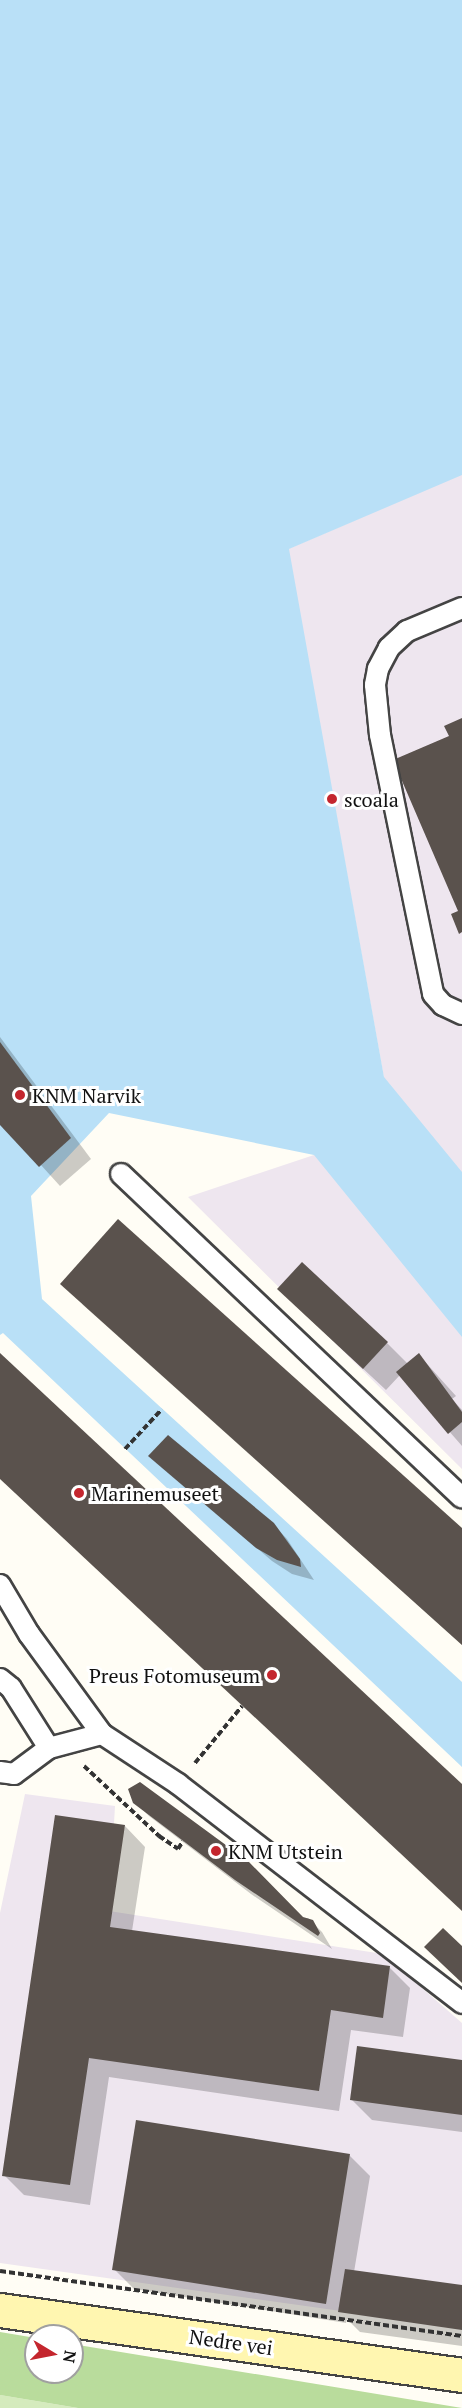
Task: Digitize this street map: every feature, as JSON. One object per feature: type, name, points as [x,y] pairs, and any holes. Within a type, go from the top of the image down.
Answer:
[{"type":"main road","name":"Nedre vei","points":[[0,2310],[462,2375]]},
{"type":"lane","points":[[462,608],[401,637],[388,648],[378,669],[375,685],[380,735],[433,994],[443,1005],[462,1014]]},
{"type":"lane","points":[[121,1174],[462,1498]]},
{"type":"lane","points":[[0,1585],[30,1634],[102,1734],[178,1784],[462,2003]]},
{"type":"lane","points":[[0,1679],[11,1688],[56,1746]]},
{"type":"lane","points":[[0,1772],[14,1774],[56,1746],[102,1734]]},
{"type":"path","points":[[125,1449],[162,1409]]},
{"type":"path","points":[[178,1784],[242,1706]]},
{"type":"path","points":[[56,1746],[159,1836],[178,1849],[183,1841]]},
{"type":"path","points":[[0,2271],[462,2336]]},
{"type":"shaded area","points":[[462,474],[462,1469],[188,1197],[314,1155],[438,1144],[384,1078],[288,549]]},
{"type":"shaded area","points":[[25,1794],[115,1806],[109,1911],[383,1954],[462,2023],[462,2328],[0,2263],[0,1913]]},
{"type":"green space","points":[[0,2332],[24,2336],[24,2384],[84,2384],[84,2346],[462,2408],[78,2408],[0,2395]]},
{"type":"green space","points":[[0,2395],[78,2408],[0,2408]]},
{"type":"water","points":[[0,0],[462,0],[462,475],[289,549],[384,1077],[462,1172],[462,1337],[314,1155],[109,1113],[31,1196],[42,1299],[462,1682],[462,1767],[3,1333],[0,1335]]},
{"type":"building","points":[[462,718],[462,932],[459,934],[451,914],[458,911],[393,760],[449,736],[444,726]]},
{"type":"building","name":"KNM Narvik","points":[[0,1042],[71,1138],[39,1167],[0,1125]]},
{"type":"building","points":[[118,1219],[462,1528],[462,1645],[60,1284]]},
{"type":"building","points":[[302,1262],[388,1342],[363,1369],[277,1289]]},
{"type":"building","points":[[0,1353],[462,1784],[462,1911],[0,1479]]},
{"type":"building","points":[[419,1353],[462,1412],[462,1422],[448,1434],[396,1372]]},
{"type":"building","points":[[168,1435],[274,1523],[300,1559],[301,1567],[277,1560],[256,1548],[148,1456]]},
{"type":"building","name":"KNM Utstein","points":[[140,1782],[249,1862],[303,1917],[313,1920],[320,1933],[318,1936],[235,1880],[133,1803],[128,1789]]},
{"type":"building","points":[[55,1815],[125,1825],[110,1927],[390,1966],[383,2018],[331,2010],[319,2091],[89,2058],[70,2185],[2,2176]]},
{"type":"building","points":[[443,1928],[462,1946],[462,1983],[424,1947]]},
{"type":"building","points":[[357,2046],[462,2060],[462,2115],[350,2100]]},
{"type":"building","points":[[136,2120],[350,2154],[326,2304],[112,2270]]},
{"type":"building","points":[[345,2269],[462,2285],[462,2330],[338,2312]]},
{"type":"place","name":"scoala","points":[[332,799]]},
{"type":"place","name":"KNM Narvik","points":[[20,1095]]},
{"type":"place","name":"Marinemuseet","points":[[79,1493]]},
{"type":"place","name":"Preus Fotomuseum","points":[[272,1675]]},
{"type":"place","name":"KNM Utstein","points":[[216,1851]]}]
